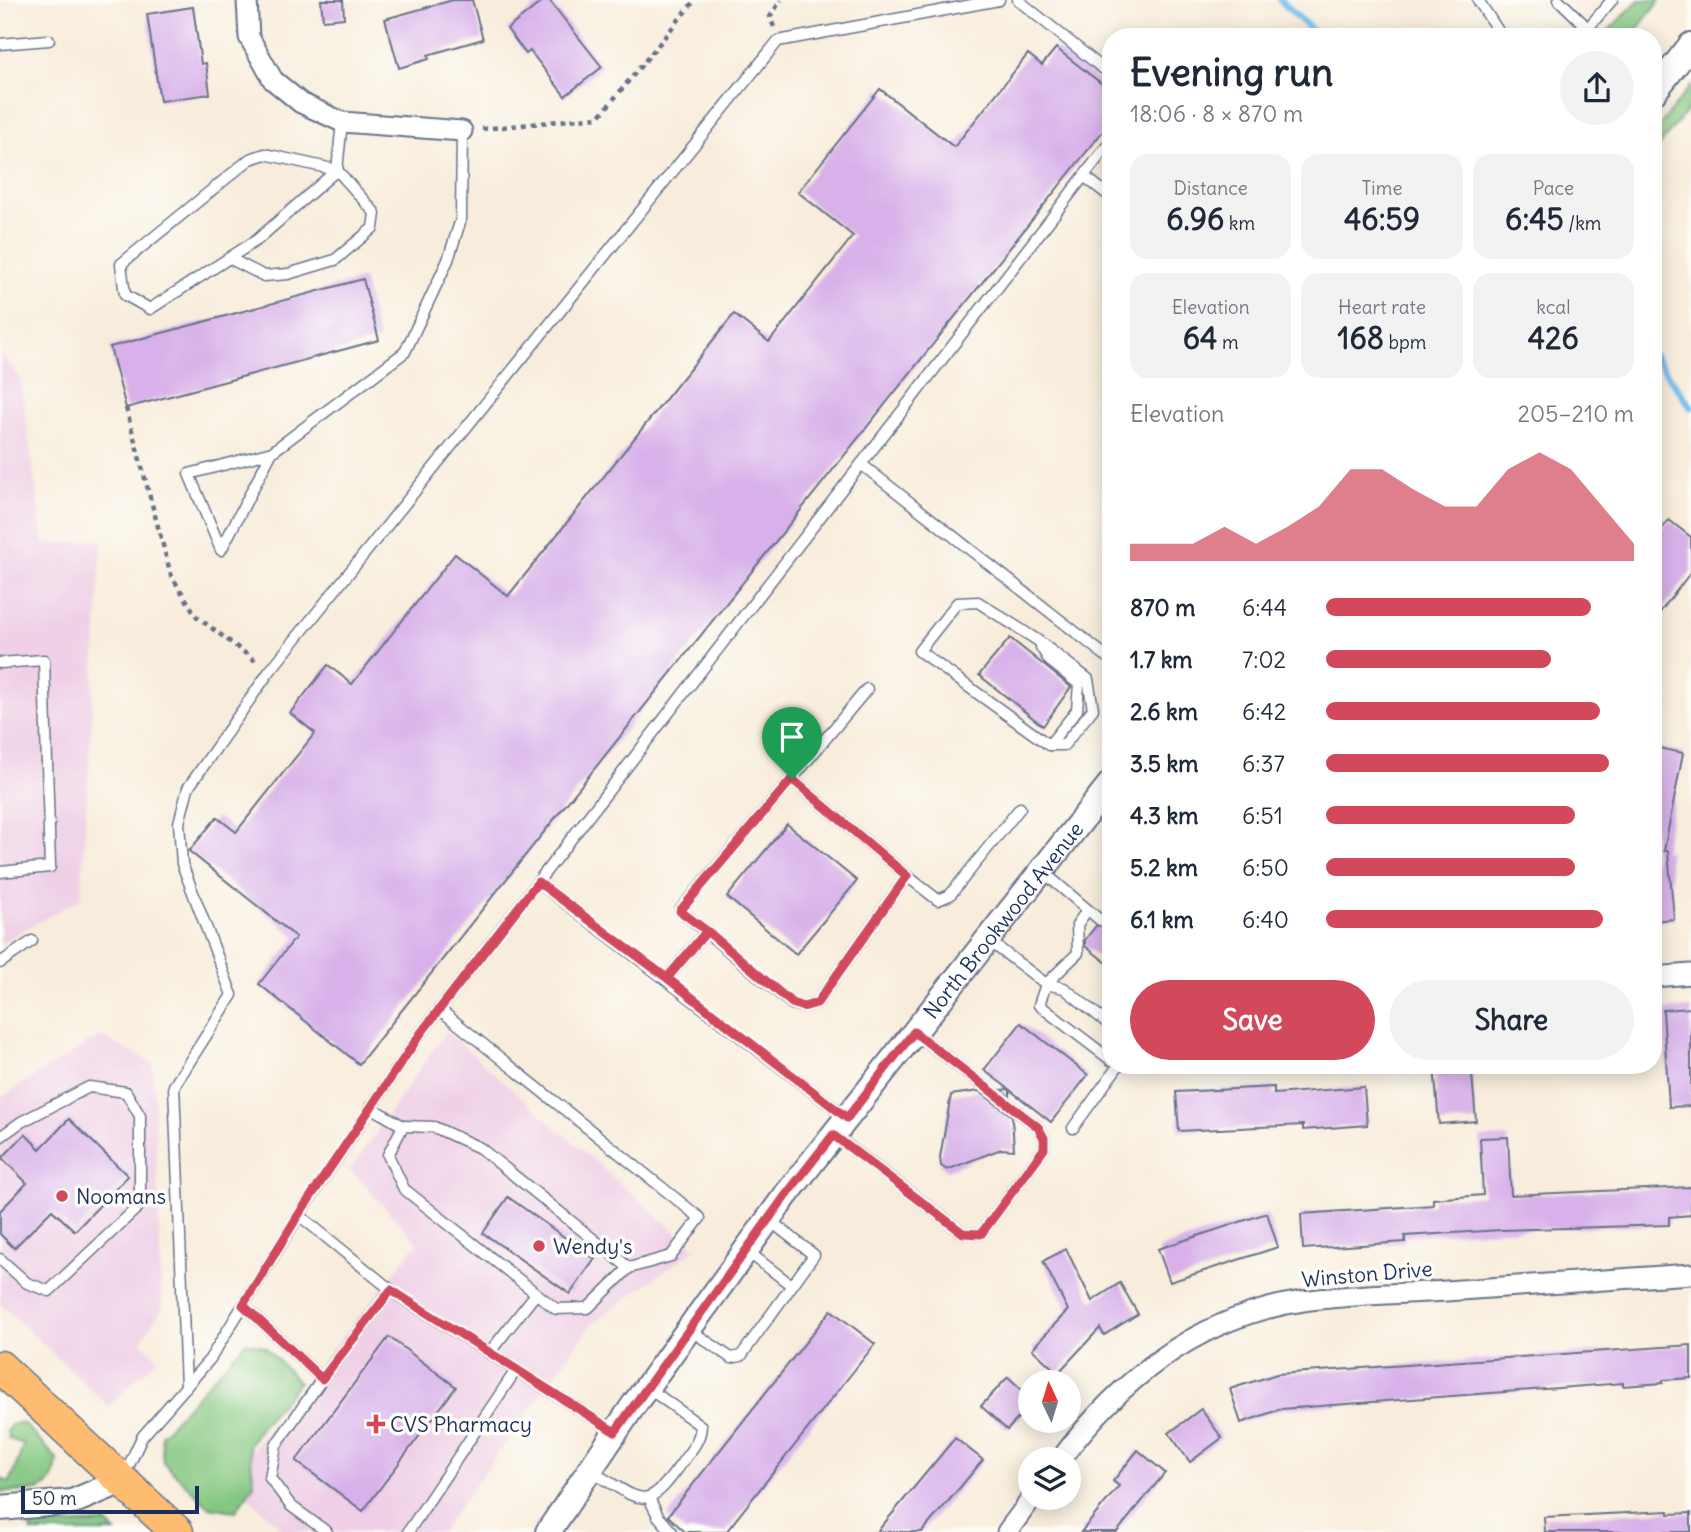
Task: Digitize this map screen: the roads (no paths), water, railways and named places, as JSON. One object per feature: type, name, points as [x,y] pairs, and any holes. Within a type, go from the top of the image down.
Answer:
[{"type":"main road","points":[[3,1375],[177,1532]]},
{"type":"street","points":[[247,0],[249,37],[273,80],[302,103],[342,122],[462,131]]},
{"type":"street","points":[[1662,82],[1691,45]]},
{"type":"street","name":"North Brookwood Avenue","points":[[548,1532],[647,1387],[840,1126],[1042,870],[1102,802]]},
{"type":"street","points":[[1662,976],[1691,974]]},
{"type":"street","name":"Winston Drive","points":[[1069,1447],[1086,1424],[1120,1389],[1174,1348],[1230,1320],[1302,1301],[1691,1274]]},
{"type":"street","points":[[0,1508],[72,1502],[121,1481]]},
{"type":"street","points":[[1007,1532],[1023,1510]]},
{"type":"lane","points":[[186,1387],[174,1086],[232,995],[182,864],[179,823],[188,788],[269,672],[778,41],[999,0]]},
{"type":"lane","points":[[1018,0],[1102,68]]},
{"type":"lane","points":[[1478,0],[1496,28]]},
{"type":"lane","points":[[1559,0],[1588,28],[1612,0]]},
{"type":"lane","points":[[0,44],[49,40]]},
{"type":"lane","points":[[229,258],[264,276],[288,274],[335,260],[373,228],[375,213],[337,170],[265,154],[250,159],[121,264],[125,295],[150,309],[229,258],[257,240],[337,170],[342,122]]},
{"type":"lane","points":[[272,452],[221,550],[189,474],[272,452],[404,352],[448,260],[461,219],[462,131]]},
{"type":"lane","points":[[121,1481],[142,1437],[210,1359],[299,1214],[439,1009],[1102,153]]},
{"type":"lane","points":[[1084,176],[1102,190]]},
{"type":"lane","points":[[862,464],[1102,653]]},
{"type":"lane","points":[[978,602],[1037,640],[1088,679],[1093,709],[1065,745],[1049,745],[919,651],[957,603],[978,602]]},
{"type":"lane","points":[[1037,640],[1049,660],[1079,684],[1077,710],[1049,745]]},
{"type":"lane","points":[[0,663],[44,660],[50,867],[0,872]]},
{"type":"lane","points":[[867,689],[680,911],[792,1003],[803,1007],[817,1003],[907,876]]},
{"type":"lane","points":[[792,779],[938,900],[950,895],[1020,808]]},
{"type":"lane","points":[[1042,870],[1100,920]]},
{"type":"lane","points":[[538,882],[667,978],[963,1233],[981,1234],[1044,1149],[1044,1138],[1038,1127],[914,1032]]},
{"type":"lane","points":[[1087,909],[1077,925],[1078,953],[1046,984],[1039,1005],[1102,1053]]},
{"type":"lane","points":[[667,978],[707,931]]},
{"type":"lane","points":[[987,939],[1046,984],[1063,989],[1102,1019]]},
{"type":"lane","points":[[0,963],[32,942]]},
{"type":"lane","points":[[403,1126],[388,1154],[404,1189],[556,1309],[588,1308],[629,1268],[671,1256],[700,1218],[439,1009]]},
{"type":"lane","points":[[1073,1128],[1112,1074]]},
{"type":"lane","points":[[0,1138],[21,1122],[89,1087],[127,1092],[141,1116],[140,1205],[49,1291],[27,1283],[0,1259]]},
{"type":"lane","points":[[370,1108],[403,1126],[434,1127],[480,1149],[629,1268]]},
{"type":"lane","points":[[299,1214],[391,1290],[615,1432]]},
{"type":"lane","points":[[689,1329],[724,1355],[732,1359],[741,1356],[814,1255],[769,1220]]},
{"type":"lane","points":[[746,1251],[791,1284]]},
{"type":"lane","points":[[327,1532],[291,1506],[270,1478],[276,1445],[322,1379],[391,1290]]},
{"type":"lane","points":[[489,1353],[535,1295]]},
{"type":"lane","points":[[243,1305],[322,1379]]},
{"type":"lane","points":[[408,1532],[516,1370]]},
{"type":"lane","points":[[590,1471],[639,1498],[649,1498],[662,1492],[700,1438],[701,1426],[647,1387]]},
{"type":"lane","points":[[649,1498],[658,1516],[672,1532]]},
{"type":"waterway","points":[[1280,0],[1310,28]]},
{"type":"waterway","points":[[1662,367],[1691,407]]},
{"type":"place","name":"Noomans","points":[[62,1196]]},
{"type":"place","name":"Wendy's","points":[[539,1246]]},
{"type":"place","name":"CVS Pharmacy","points":[[376,1424]]}]
